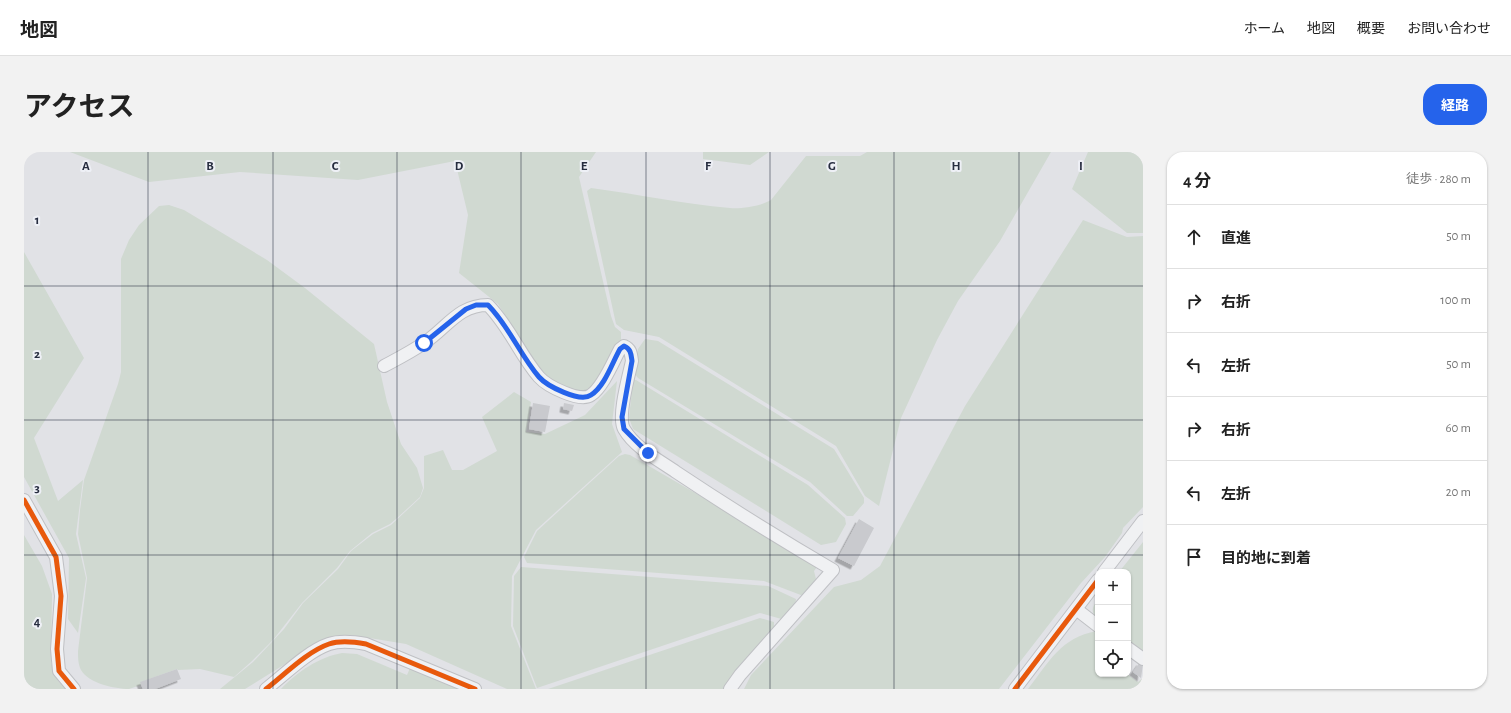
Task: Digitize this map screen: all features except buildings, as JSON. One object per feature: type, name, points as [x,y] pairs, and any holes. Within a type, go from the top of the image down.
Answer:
[{"type":"street","points":[[384,366],[424,343],[466,309],[476,305],[488,305],[497,314],[540,378],[576,398],[586,398],[592,395],[599,386],[620,349],[624,346],[628,348],[631,353],[632,361],[622,417],[624,429],[634,440],[648,453],[696,485],[833,570],[740,675],[730,689]]},
{"type":"street","points":[[24,500],[56,557],[61,596],[57,650],[59,671],[74,689]]},
{"type":"street","points":[[1106,569],[1143,521]]},
{"type":"street","points":[[1015,689],[1095,584]]},
{"type":"street","points":[[1076,610],[1095,624]]},
{"type":"street","points":[[266,689],[312,653],[329,644],[352,641],[366,644],[475,689]]},
{"type":"street","points":[[1131,650],[1143,659]]},
{"type":"street","points":[[256,689],[281,678]]},
{"type":"shaded area","points":[[70,152],[596,152],[579,177],[611,316],[615,327],[621,332],[621,343],[596,387],[580,394],[542,375],[498,304],[459,273],[468,215],[455,161],[358,180],[240,172],[149,182]]},
{"type":"shaded area","points":[[703,152],[769,152],[750,165],[703,159]]},
{"type":"shaded area","points":[[867,152],[1051,152],[1000,241],[958,301],[937,340],[901,418],[879,506],[865,496],[836,446],[659,337],[624,330],[616,324],[587,191],[591,188],[695,204],[730,208],[745,207],[762,204],[771,200],[806,156],[860,156]]},
{"type":"shaded area","points":[[1088,152],[1143,152],[1143,233],[1127,233],[1072,189]]},
{"type":"shaded area","points":[[169,205],[184,210],[267,260],[305,288],[374,344],[387,402],[401,444],[417,468],[423,488],[420,497],[396,519],[390,524],[372,533],[350,551],[337,568],[302,603],[273,640],[234,677],[200,669],[177,669],[141,682],[141,685],[129,689],[123,689],[96,682],[84,675],[79,665],[78,651],[87,578],[78,534],[80,510],[84,480],[121,372],[121,259],[129,240],[139,225],[159,206]]},
{"type":"shaded area","points":[[1083,220],[1127,237],[1143,236],[1143,507],[1123,528],[1122,533],[1105,557],[1081,583],[999,689],[744,689],[751,675],[834,587],[861,580],[880,566],[965,406]]},
{"type":"shaded area","points":[[24,252],[84,358],[34,438],[58,501],[83,480],[76,534],[86,578],[78,633],[68,619],[69,558],[24,477]]},
{"type":"shaded area","points":[[645,339],[658,341],[834,449],[864,498],[864,503],[853,516],[847,516],[810,482],[638,378],[634,373],[638,349]]},
{"type":"shaded area","points":[[633,380],[636,380],[808,485],[845,518],[846,524],[836,542],[821,545],[633,429],[629,418]]},
{"type":"shaded area","points":[[617,381],[612,424],[622,452],[536,530],[512,576],[511,626],[536,689],[507,689],[406,644],[351,635],[325,639],[245,689],[220,689],[253,662],[284,629],[303,603],[338,569],[351,551],[373,534],[391,525],[420,498],[424,488],[424,456],[443,450],[452,470],[463,470],[497,451],[482,417],[514,392],[531,402],[526,432],[545,434],[585,415]]},
{"type":"shaded area","points":[[625,454],[630,455],[814,562],[817,567],[814,571],[817,583],[806,597],[764,581],[527,563],[524,557],[537,531],[619,456]]},
{"type":"shaded area","points":[[24,535],[42,566],[52,594],[51,663],[59,682],[66,689],[24,689]]},
{"type":"shaded area","points":[[1143,542],[1143,653],[1131,644],[1131,569],[1121,569]]},
{"type":"shaded area","points":[[521,567],[768,586],[796,599],[795,609],[785,620],[760,613],[537,688],[513,626],[514,576]]},
{"type":"shaded area","points":[[1095,604],[1095,616],[1093,612]]},
{"type":"shaded area","points":[[760,618],[774,622],[774,633],[725,689],[548,689]]},
{"type":"shaded area","points":[[1095,631],[1095,677],[1131,677],[1138,682],[1143,678],[1143,689],[1028,689],[1057,652],[1074,639],[1084,634]]},
{"type":"shaded area","points":[[342,653],[357,654],[407,675],[410,668],[460,689],[281,689],[301,671],[309,666],[325,658]]},
{"type":"cycle path","points":[[24,500],[56,557],[61,596],[57,649],[59,671],[74,689]]},
{"type":"cycle path","points":[[1015,689],[1095,584]]},
{"type":"cycle path","points":[[266,689],[296,664],[321,647],[343,642],[366,644],[475,689]]},
{"type":"route","points":[[424,343],[466,309],[476,305],[488,305],[497,314],[540,378],[576,398],[586,398],[592,395],[599,386],[620,349],[624,346],[628,348],[631,353],[632,361],[622,417],[624,429],[648,453]]}]
